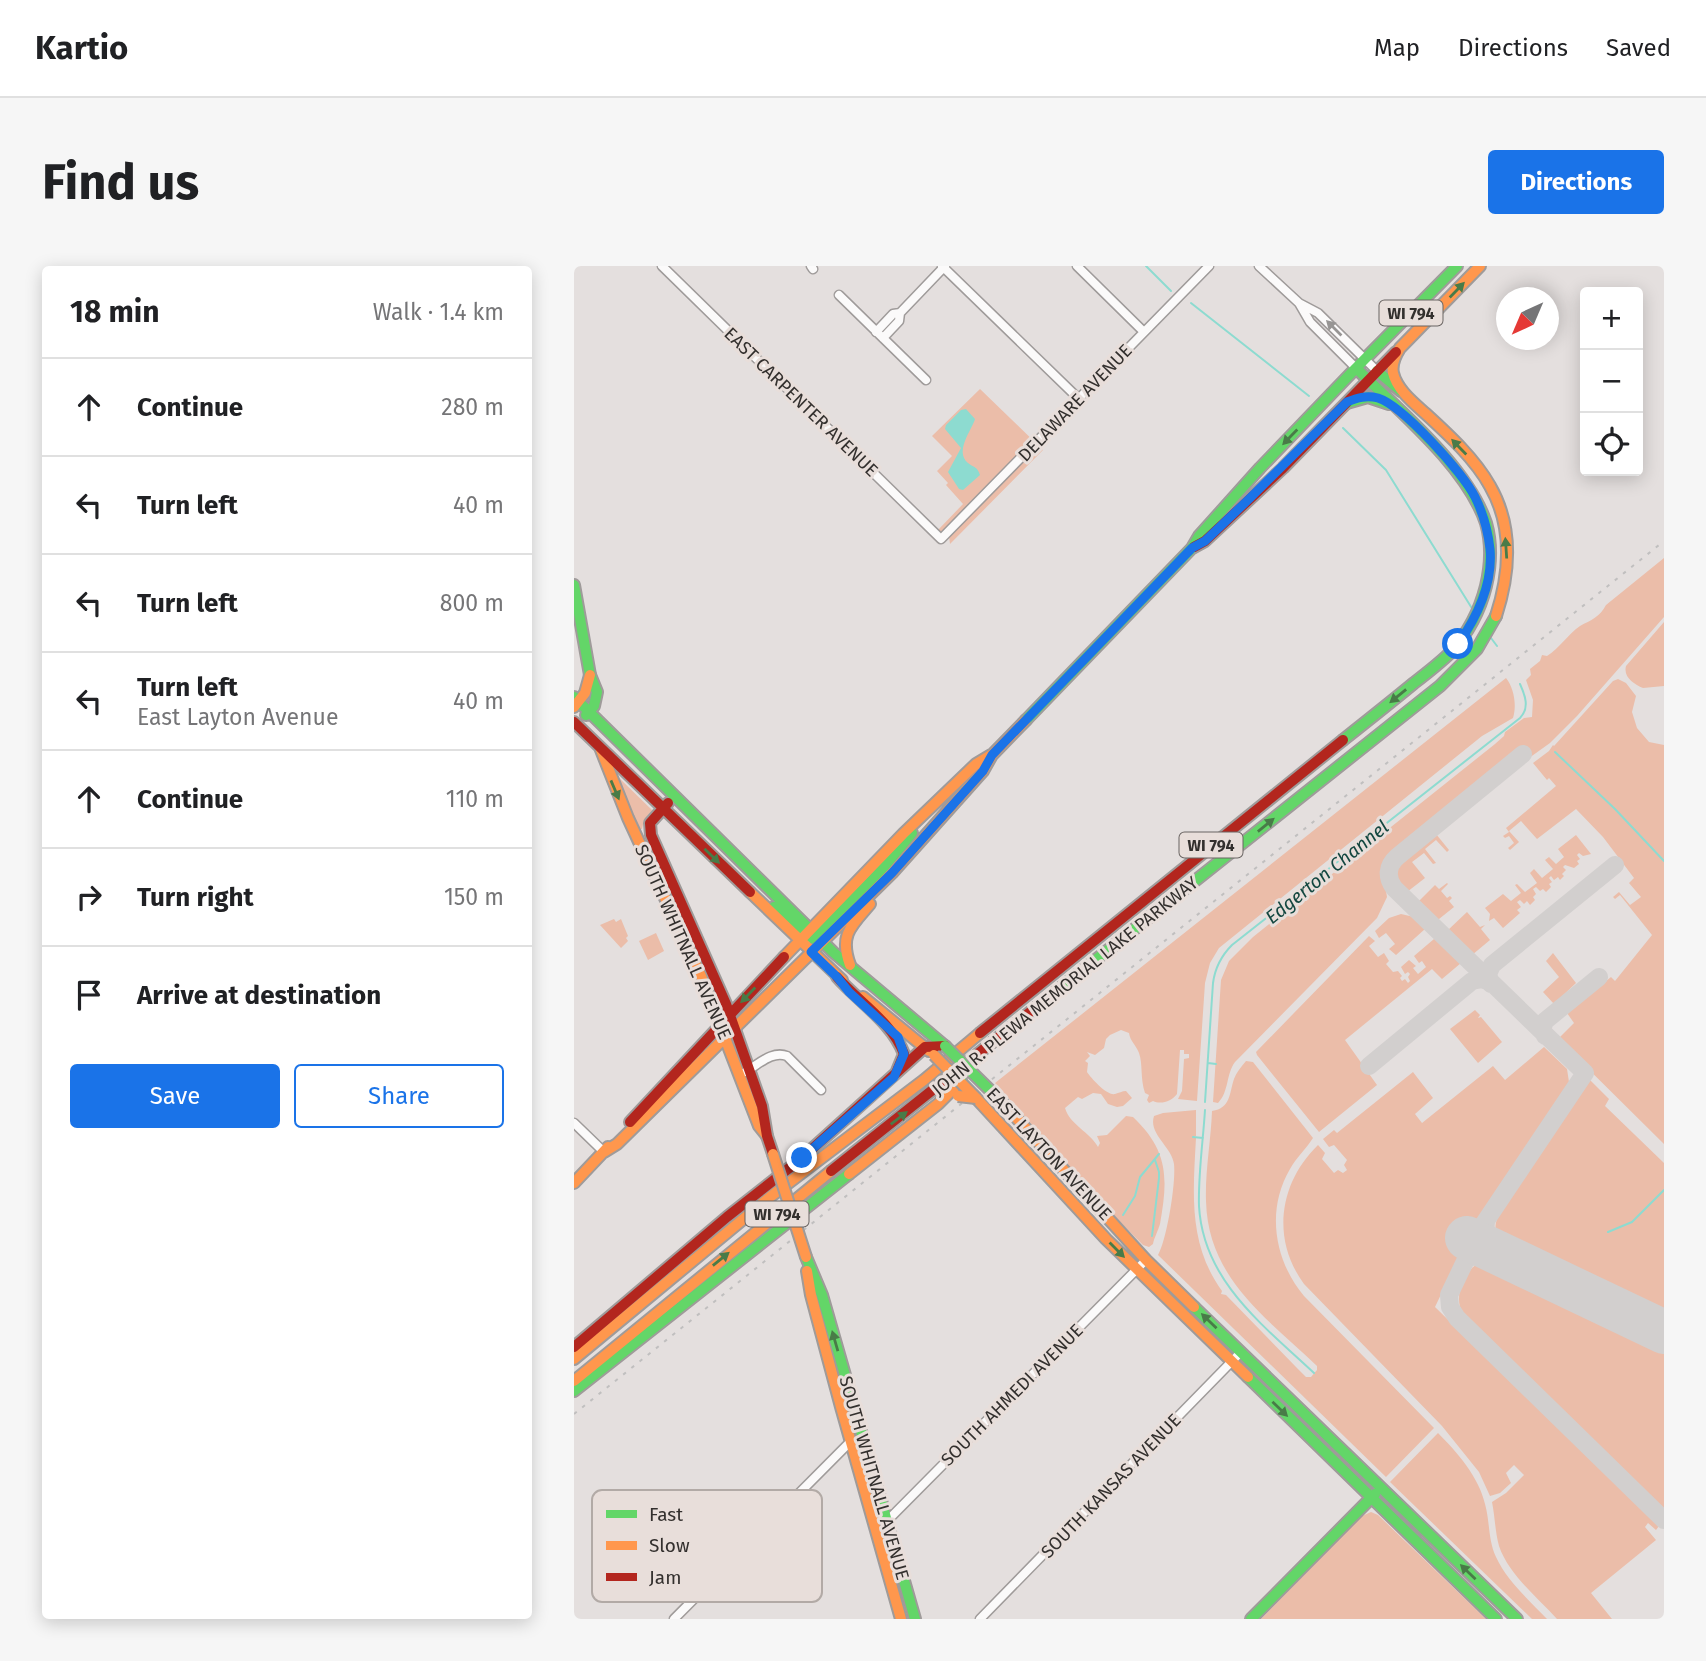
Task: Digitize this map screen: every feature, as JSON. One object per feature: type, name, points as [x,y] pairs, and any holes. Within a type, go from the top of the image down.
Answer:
[{"type":"main road","name":"WI 794","points":[[1356,368],[1457,266]]},
{"type":"main road","name":"WI 794","points":[[1400,348],[1480,266]]},
{"type":"main road","points":[[1192,548],[1205,541],[1279,471],[1400,348]]},
{"type":"main road","name":"JOHN R. PLEWA MEMORIAL LAKE PARKWAY","points":[[574,1381],[741,1243],[1458,670],[1486,635],[1503,596],[1507,571],[1504,523],[1496,499],[1481,471],[1404,394],[1392,367],[1393,358],[1400,348]]},
{"type":"main road","points":[[853,971],[843,943],[846,934],[892,873],[983,771],[992,755],[1192,548],[1199,536],[1268,460],[1356,368]]},
{"type":"main road","name":"JOHN R. PLEWA MEMORIAL LAKE PARKWAY","points":[[574,1359],[750,1213],[924,1080],[1052,973],[1451,652],[1474,619],[1489,574],[1488,537],[1475,496],[1459,472],[1356,368]]},
{"type":"main road","points":[[1377,371],[1404,394]]},
{"type":"main road","points":[[1347,402],[1369,396],[1397,409]]},
{"type":"main road","points":[[1268,460],[1279,471]]},
{"type":"main road","points":[[574,585],[590,675],[598,700],[590,712],[575,722]]},
{"type":"main road","points":[[576,702],[585,693],[590,675]]},
{"type":"main road","name":"EAST LAYTON AVENUE","points":[[576,702],[590,712],[676,797],[810,941],[837,977],[929,1051],[958,1089],[976,1098],[988,1110],[1084,1217],[1496,1619]]},
{"type":"main road","name":"EAST LAYTON AVENUE","points":[[575,722],[740,883],[810,941],[853,971],[960,1060],[1146,1260],[1517,1619]]},
{"type":"main road","name":"SOUTH WHITNALL AVENUE","points":[[600,747],[613,788],[680,927],[725,1035],[762,1106],[767,1136],[806,1257],[822,1295],[915,1619]]},
{"type":"main road","points":[[604,1152],[617,1144],[759,1002],[810,941],[939,799],[976,764],[992,755]]},
{"type":"main road","name":"SOUTH WHITNALL AVENUE","points":[[676,797],[650,823],[650,835],[730,1014],[745,1073]]},
{"type":"main road","points":[[574,1184],[730,1014],[810,941],[892,873]]},
{"type":"main road","points":[[574,1347],[727,1217],[802,1158],[894,1077],[942,1044],[883,1003],[810,941]]},
{"type":"main road","points":[[837,977],[849,992],[898,1037],[904,1054],[894,1077]]},
{"type":"main road","points":[[574,1391],[958,1089],[962,1071],[960,1060]]},
{"type":"main road","name":"SOUTH WHITNALL AVENUE","points":[[806,1257],[811,1295],[901,1619]]},
{"type":"main road","points":[[1251,1619],[1381,1488]]},
{"type":"main road","points":[[894,1594],[906,1590]]},
{"type":"street","name":"EAST CARPENTER AVENUE","points":[[662,266],[941,539]]},
{"type":"street","points":[[1077,266],[1144,332]]},
{"type":"street","name":"DELAWARE AVENUE","points":[[941,539],[1209,266]]},
{"type":"street","points":[[1259,266],[1299,303],[1318,313],[1377,371]]},
{"type":"street","points":[[880,335],[900,321],[900,313],[943,267],[1079,400]]},
{"type":"street","points":[[839,295],[926,380]]},
{"type":"street","points":[[1299,303],[1310,321],[1356,368]]},
{"type":"street","points":[[745,1073],[775,1054],[782,1054],[821,1090]]},
{"type":"street","points":[[574,1123],[604,1152]]},
{"type":"street","name":"SOUTH AHMEDI AVENUE","points":[[876,1526],[887,1522],[1146,1260]]},
{"type":"street","name":"SOUTH KANSAS AVENUE","points":[[981,1619],[1241,1352]]},
{"type":"street","points":[[802,1490],[850,1441],[862,1434]]},
{"type":"street","points":[[674,1619],[691,1602]]},
{"type":"shaded area","points":[[980,389],[1043,450],[950,544],[949,536],[938,530],[963,504],[937,471],[952,456],[932,436]]},
{"type":"shaded area","points":[[1664,558],[1664,617],[1550,743],[1529,758],[1521,750],[1389,858],[1383,873],[1387,897],[1377,918],[1235,1062],[1222,1099],[1218,1103],[1213,1102],[1221,980],[1229,961],[1253,937],[1495,744],[1505,732],[1524,718],[1532,717],[1533,700],[1526,680],[1531,675],[1530,669],[1540,661],[1542,655],[1552,653],[1576,629],[1598,615],[1606,605]]},
{"type":"shaded area","points":[[1664,622],[1664,686],[1643,688],[1628,677],[1626,666]]},
{"type":"shaded area","points":[[1506,678],[1514,697],[1513,718],[1482,736],[1219,948],[1210,963],[1205,983],[1197,1101],[1178,1099],[1182,1091],[1184,1059],[1189,1058],[1189,1054],[1184,1054],[1184,1050],[1180,1050],[1177,1094],[1166,1102],[1159,1103],[1149,1103],[1147,1100],[1149,1095],[1143,1087],[1139,1053],[1129,1033],[1121,1030],[1110,1035],[1104,1048],[1095,1055],[1087,1052],[1090,1056],[1085,1061],[1088,1063],[1087,1072],[1096,1082],[1112,1094],[1126,1091],[1132,1098],[1123,1106],[1117,1107],[1108,1104],[1101,1094],[1093,1093],[1082,1099],[1078,1097],[1065,1108],[1071,1119],[1098,1147],[1100,1143],[1097,1136],[1107,1135],[1126,1116],[1133,1117],[1154,1142],[1163,1166],[1164,1193],[1160,1224],[1153,1244],[1149,1247],[1143,1245],[1104,1206],[995,1083]]},
{"type":"shaded area","points":[[1618,679],[1626,683],[1636,696],[1632,712],[1637,728],[1649,742],[1664,745],[1664,1144],[1558,1039],[1574,1023],[1567,1013],[1611,977],[1615,981],[1652,935],[1620,895],[1615,899],[1613,897],[1619,892],[1630,905],[1641,897],[1629,883],[1634,878],[1603,837],[1576,809],[1537,839],[1521,821],[1509,831],[1519,842],[1510,850],[1508,848],[1514,843],[1509,836],[1503,836],[1509,832],[1506,828],[1556,786],[1549,778],[1547,780],[1533,763],[1549,751],[1613,681]]},
{"type":"shaded area","points":[[611,770],[652,810],[644,820],[642,829],[639,830],[622,801]]},
{"type":"shaded area","points":[[1436,834],[1449,850],[1447,852],[1436,840],[1425,849],[1436,863],[1433,864],[1424,853],[1412,862],[1425,878],[1407,892],[1396,876],[1397,866]]},
{"type":"shaded area","points":[[1576,835],[1591,854],[1583,856],[1579,853],[1579,864],[1574,868],[1565,865],[1563,867],[1566,870],[1562,874],[1564,876],[1560,880],[1558,877],[1554,880],[1551,876],[1551,887],[1546,892],[1536,887],[1533,889],[1535,900],[1530,905],[1527,901],[1524,904],[1520,900],[1517,902],[1521,907],[1517,910],[1520,913],[1503,928],[1494,918],[1489,921],[1490,914],[1485,908],[1503,894],[1511,901],[1521,893],[1515,885],[1517,884],[1525,892],[1537,883],[1530,873],[1534,869],[1542,878],[1553,869],[1545,860],[1549,857],[1556,864],[1564,857],[1558,849]]},
{"type":"shaded area","points":[[1447,883],[1441,891],[1447,898],[1452,898],[1449,901],[1454,907],[1435,920],[1418,902],[1435,885],[1439,889]]},
{"type":"shaded area","points":[[1467,912],[1480,927],[1485,925],[1481,929],[1490,940],[1472,955],[1447,931]]},
{"type":"shaded area","points":[[1401,914],[1414,917],[1425,929],[1396,955],[1389,949],[1395,944],[1386,933],[1379,938],[1375,931],[1389,918]]},
{"type":"shaded area","points":[[614,919],[616,922],[621,919],[628,936],[628,941],[621,948],[600,925]]},
{"type":"shaded area","points":[[656,933],[664,951],[648,960],[639,941]]},
{"type":"shaded area","points":[[1369,936],[1375,941],[1369,946],[1378,957],[1384,953],[1389,961],[1386,964],[1393,972],[1398,971],[1402,981],[1405,979],[1408,983],[1410,974],[1405,974],[1401,967],[1409,960],[1416,966],[1413,968],[1418,974],[1426,967],[1414,956],[1434,939],[1461,963],[1442,979],[1432,969],[1345,1040],[1377,1085],[1319,1132],[1256,1052]]},
{"type":"shaded area","points":[[1553,953],[1576,983],[1554,1004],[1543,992],[1559,977],[1546,961]]},
{"type":"shaded area","points":[[1475,1010],[1480,1015],[1478,1018],[1481,1017],[1502,1042],[1478,1063],[1450,1029]]},
{"type":"shaded area","points":[[1544,1047],[1567,1069],[1569,1082],[1476,1221],[1435,1307],[1659,1526],[1656,1530],[1648,1523],[1645,1527],[1656,1540],[1591,1593],[1612,1619],[1557,1619],[1516,1576],[1499,1546],[1492,1502],[1506,1493],[1524,1475],[1514,1465],[1506,1473],[1511,1483],[1500,1493],[1490,1496],[1479,1472],[1442,1426],[1304,1284],[1287,1249],[1284,1230],[1288,1194],[1305,1160],[1318,1145],[1325,1153],[1322,1159],[1334,1173],[1347,1170],[1344,1165],[1347,1160],[1334,1145],[1329,1147],[1323,1139],[1334,1130],[1337,1133],[1413,1072],[1433,1098],[1415,1114],[1422,1123],[1493,1066],[1505,1080]]},
{"type":"shaded area","points":[[1246,1061],[1253,1062],[1313,1138],[1290,1169],[1278,1201],[1277,1234],[1286,1267],[1304,1296],[1434,1428],[1386,1477],[1158,1255],[1168,1224],[1174,1164],[1154,1129],[1154,1116],[1196,1110],[1196,1136],[1193,1137],[1196,1138],[1195,1217],[1203,1255],[1211,1273],[1222,1291],[1221,1294],[1226,1295],[1306,1377],[1311,1377],[1317,1370],[1317,1366],[1244,1295],[1217,1253],[1209,1229],[1206,1190],[1212,1111],[1226,1104],[1235,1077]]},
{"type":"shaded area","points":[[1590,1080],[1609,1099],[1605,1106],[1664,1163],[1664,1316],[1501,1238],[1496,1229],[1499,1214]]},
{"type":"shaded area","points":[[1477,1264],[1487,1264],[1664,1349],[1664,1509],[1462,1312],[1459,1299],[1461,1286]]},
{"type":"shaded area","points":[[1438,1433],[1460,1457],[1478,1484],[1487,1511],[1492,1544],[1501,1566],[1519,1590],[1547,1619],[1532,1619],[1390,1482]]},
{"type":"shaded area","points":[[1371,1512],[1378,1515],[1486,1619],[1261,1619],[1362,1516]]},
{"type":"water","points":[[966,409],[975,419],[963,447],[964,458],[980,475],[963,490],[959,489],[948,472],[961,448],[945,429],[961,410]]},
{"type":"waterway","name":"Edgerton Channel","points":[[1146,266],[1171,291]]},
{"type":"waterway","name":"Edgerton Channel","points":[[1191,303],[1309,396]]},
{"type":"waterway","name":"Edgerton Channel","points":[[1343,428],[1386,470],[1473,610]]},
{"type":"waterway","name":"Edgerton Channel","points":[[1491,638],[1497,646]]},
{"type":"waterway","name":"Edgerton Channel","points":[[1205,1102],[1213,983],[1217,967],[1225,953],[1520,718],[1526,706],[1520,684]]},
{"type":"waterway","points":[[1555,752],[1615,809],[1664,861]]},
{"type":"waterway","points":[[1208,1063],[1216,1064]]},
{"type":"waterway","name":"Edgerton Channel","points":[[1205,1110],[1199,1206],[1203,1233],[1212,1257],[1239,1300],[1314,1373]]},
{"type":"waterway","points":[[1193,1137],[1203,1138]]},
{"type":"waterway","points":[[1123,1215],[1135,1196],[1140,1177],[1159,1154]]},
{"type":"waterway","points":[[1152,1236],[1159,1178],[1155,1160]]},
{"type":"waterway","points":[[1608,1232],[1632,1222],[1664,1190]]},
{"type":"taxiway","points":[[1523,754],[1397,857],[1389,872],[1394,888],[1585,1073],[1481,1228],[1449,1295],[1450,1307],[1457,1318],[1664,1520]]},
{"type":"taxiway","points":[[1491,984],[1488,974],[1492,965],[1615,865]]},
{"type":"taxiway","points":[[1545,1036],[1542,1029],[1545,1021],[1599,977]]},
{"type":"taxiway","points":[[1369,1066],[1472,981],[1482,979],[1490,982]]},
{"type":"taxiway","points":[[1465,1261],[1475,1253],[1492,1250],[1485,1236],[1486,1221]]},
{"type":"runway","points":[[1467,1238],[1664,1332]]},
{"type":"railway","points":[[574,1414],[1664,541]]},
{"type":"traffic: fast","points":[[1343,740],[1451,652],[1473,621],[1486,586],[1490,547],[1486,523],[1477,502],[1464,481],[1430,440],[1356,368],[1457,266]]},
{"type":"traffic: fast","points":[[1026,720],[1192,548],[1199,536],[1260,468],[1356,368]]},
{"type":"traffic: fast","points":[[1377,371],[1401,391]]},
{"type":"traffic: fast","points":[[1347,403],[1368,397],[1389,404]]},
{"type":"traffic: fast","points":[[574,585],[590,675],[597,692],[594,706],[586,715]]},
{"type":"traffic: fast","points":[[1054,993],[1440,686],[1477,649],[1496,616]]},
{"type":"traffic: fast","points":[[574,697],[833,952],[945,1046]]},
{"type":"traffic: fast","points":[[814,939],[876,876],[912,833]]},
{"type":"traffic: fast","points":[[774,907],[810,938]]},
{"type":"traffic: fast","points":[[945,1046],[1000,1100]]},
{"type":"traffic: fast","points":[[960,1060],[960,1082]]},
{"type":"traffic: fast","points":[[574,1391],[849,1174]]},
{"type":"traffic: fast","points":[[806,1257],[822,1295],[915,1619]]},
{"type":"traffic: fast","points":[[1194,1307],[1517,1619]]},
{"type":"traffic: fast","points":[[1248,1377],[1496,1619]]},
{"type":"traffic: fast","points":[[1251,1619],[1375,1494]]},
{"type":"traffic: slow","points":[[1480,266],[1400,348],[1393,370],[1395,379],[1406,396],[1477,466],[1497,501],[1503,517],[1507,550],[1504,583],[1496,616]]},
{"type":"traffic: slow","points":[[574,707],[585,693],[590,675]]},
{"type":"traffic: slow","points":[[604,1152],[617,1144],[892,873],[983,771],[992,755],[1026,720]]},
{"type":"traffic: slow","points":[[601,750],[628,818],[701,976],[759,1126],[767,1136]]},
{"type":"traffic: slow","points":[[784,957],[903,834],[976,764],[991,755]]},
{"type":"traffic: slow","points":[[750,892],[842,980]]},
{"type":"traffic: slow","points":[[850,965],[846,938],[852,925],[870,904]]},
{"type":"traffic: slow","points":[[863,997],[929,1051]]},
{"type":"traffic: slow","points":[[574,1359],[770,1197],[924,1080],[980,1033]]},
{"type":"traffic: slow","points":[[934,1055],[976,1098]]},
{"type":"traffic: slow","points":[[849,1174],[938,1104],[960,1082]]},
{"type":"traffic: slow","points":[[958,1096],[976,1098]]},
{"type":"traffic: slow","points":[[976,1098],[1106,1239],[1248,1377]]},
{"type":"traffic: slow","points":[[1000,1100],[1146,1260],[1194,1307]]},
{"type":"traffic: slow","points":[[574,1183],[608,1147]]},
{"type":"traffic: slow","points":[[773,1154],[806,1257]]},
{"type":"traffic: slow","points":[[574,1381],[831,1171]]},
{"type":"traffic: slow","points":[[807,1271],[841,1407],[901,1619]]},
{"type":"traffic: jam","points":[[1194,547],[1205,541],[1283,468],[1396,352]]},
{"type":"traffic: jam","points":[[574,722],[750,892]]},
{"type":"traffic: jam","points":[[980,1033],[1343,740]]},
{"type":"traffic: jam","points":[[668,803],[650,823],[651,835],[726,1004],[762,1106],[773,1154]]},
{"type":"traffic: jam","points":[[630,1122],[784,957]]},
{"type":"traffic: jam","points":[[837,977],[892,1032],[904,1054],[897,1071]]},
{"type":"traffic: jam","points":[[831,1171],[1054,993]]},
{"type":"traffic: jam","points":[[574,1347],[727,1217],[802,1158],[925,1047],[945,1046]]},
{"type":"route","points":[[802,1158],[894,1077],[904,1054],[898,1037],[811,952],[892,873],[983,771],[992,755],[1192,548],[1205,541],[1283,468],[1347,402],[1369,396],[1397,409],[1459,472],[1481,509],[1490,551],[1489,574],[1479,608],[1458,644]]}]
